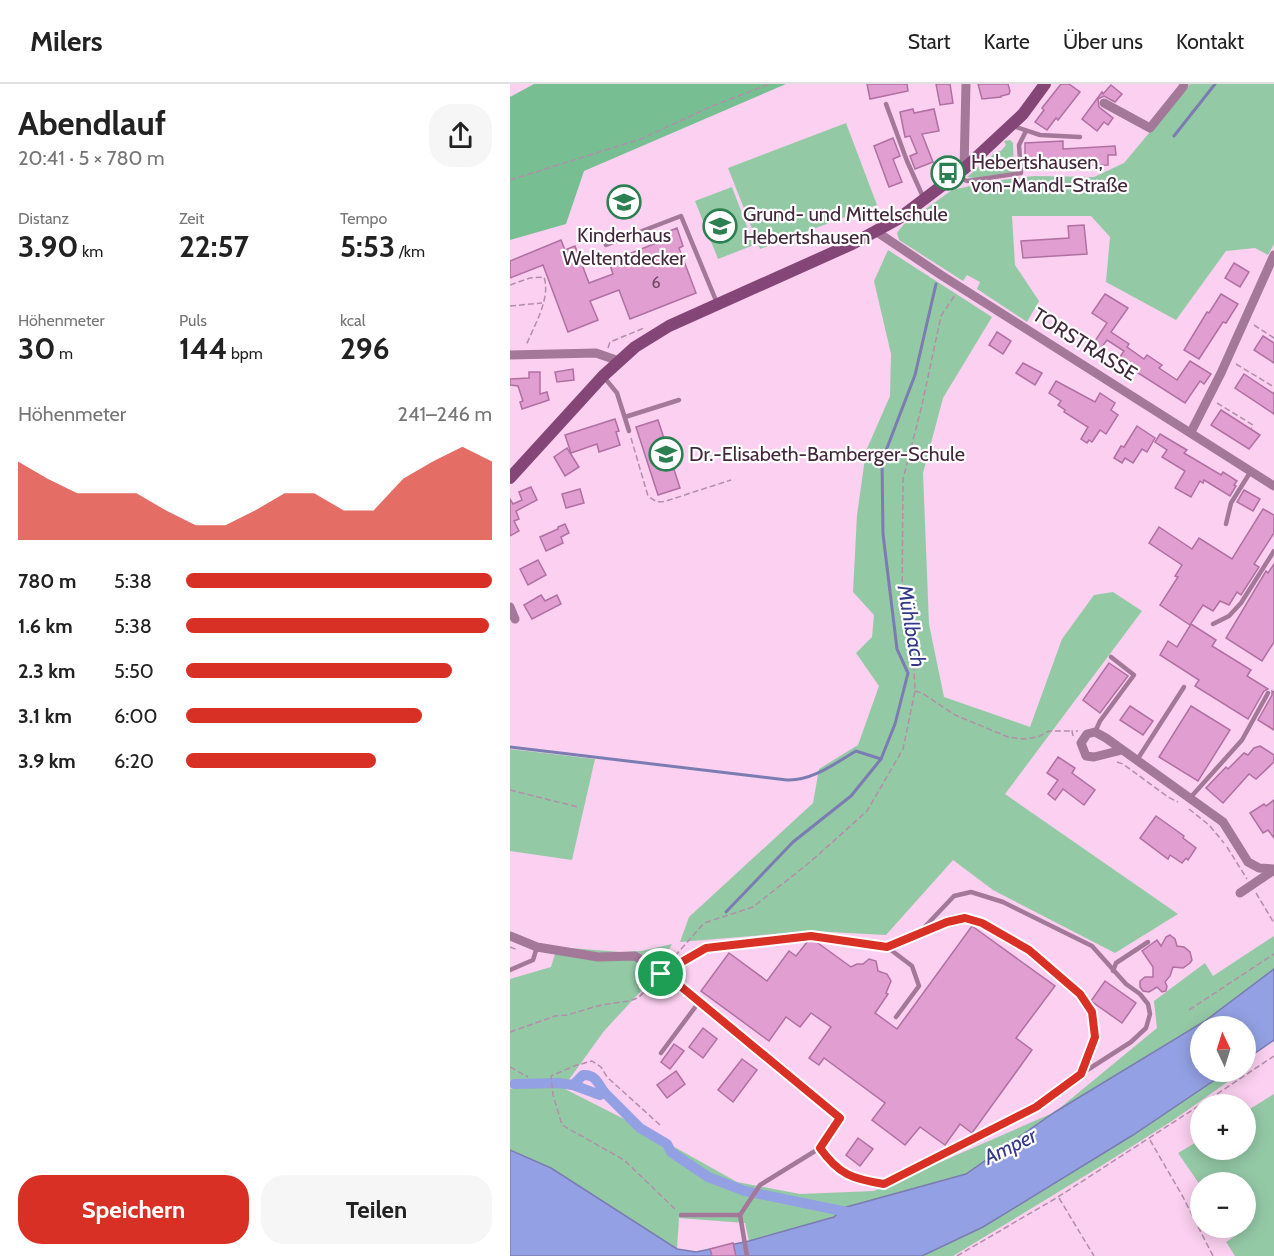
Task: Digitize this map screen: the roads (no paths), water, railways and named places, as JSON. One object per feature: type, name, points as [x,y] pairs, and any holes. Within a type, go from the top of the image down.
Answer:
[{"type":"main road","points":[[510,478],[603,376],[635,346],[669,326],[877,232],[959,173],[1027,109],[1045,84]]},
{"type":"street","points":[[959,173],[966,84]]},
{"type":"street","points":[[1104,103],[1150,128],[1184,84]]},
{"type":"street","name":"TORSTRASSE","points":[[877,232],[1274,486]]},
{"type":"street","points":[[1191,432],[1274,255]]},
{"type":"street","points":[[510,355],[596,353],[619,360]]},
{"type":"street","points":[[510,607],[515,619]]},
{"type":"street","points":[[1122,750],[1094,757],[1086,756],[1081,743],[1091,733],[1122,750],[1223,822],[1248,862],[1259,868],[1274,869]]},
{"type":"street","points":[[1240,892],[1274,869]]},
{"type":"street","points":[[510,936],[537,947],[598,957],[635,956],[673,980],[701,1004]]},
{"type":"lane","points":[[886,104],[924,200]]},
{"type":"lane","points":[[1010,126],[1040,135],[1080,137]]},
{"type":"lane","points":[[959,173],[967,181],[1021,173],[1019,145],[1026,131]]},
{"type":"lane","points":[[606,245],[681,216],[718,305]]},
{"type":"lane","points":[[603,376],[617,393],[629,431]]},
{"type":"lane","points":[[625,417],[679,400]]},
{"type":"lane","points":[[1226,524],[1231,503],[1251,471]]},
{"type":"lane","points":[[1213,624],[1229,616],[1241,603],[1274,551]]},
{"type":"lane","points":[[1091,733],[1134,675],[1111,657]]},
{"type":"lane","points":[[1137,760],[1184,687]]},
{"type":"lane","points":[[1190,798],[1242,740],[1268,693]]},
{"type":"lane","points":[[820,1148],[832,1164],[857,1180],[884,1184],[1036,1107],[1081,1074],[1131,1042],[1146,1028],[1150,1014],[1148,1004],[1113,971],[1092,946],[1003,902],[971,892],[954,896],[918,934]]},
{"type":"lane","points":[[887,947],[965,918],[982,923],[1029,950],[1080,994],[1092,1012],[1095,1037],[1081,1074]]},
{"type":"lane","points":[[661,974],[706,948],[811,936],[887,947],[912,966],[919,986],[896,1017]]},
{"type":"lane","points":[[1113,971],[1116,963],[1148,942]]},
{"type":"lane","points":[[510,970],[533,960],[537,947]]},
{"type":"lane","points":[[661,1053],[701,1004],[840,1118],[820,1148],[760,1185],[751,1198],[740,1215],[747,1256]]},
{"type":"lane","points":[[681,1215],[740,1215]]},
{"type":"water","points":[[1274,969],[1274,1040],[1256,1052],[1256,1016],[1212,1016]]},
{"type":"water","name":"Amper","points":[[1190,1030],[1190,1082],[1212,1082],[1194,1094],[1190,1094],[1190,1097],[1133,1135],[983,1227],[922,1256],[510,1256],[510,1150],[551,1168],[677,1249],[696,1252],[749,1241],[834,1217],[843,1208],[966,1174],[1055,1112]]},
{"type":"waterway","name":"Mühlbach","points":[[1174,136],[1215,84]]},
{"type":"waterway","name":"Mühlbach","points":[[726,912],[793,842],[851,796],[881,759],[895,724],[908,673],[897,649],[883,534],[882,461],[915,375],[936,284]]},
{"type":"waterway","points":[[510,747],[787,780],[814,775],[856,751],[881,759]]},
{"type":"waterway","points":[[573,1085],[583,1075],[587,1075],[596,1080],[604,1092]]},
{"type":"waterway","points":[[514,1084],[558,1083],[573,1085],[600,1095],[604,1092],[640,1128],[667,1144],[671,1152],[708,1177],[745,1191],[852,1213]]},
{"type":"place","name":"Hebertshausen, von-Mandl-Straße","points":[[948,173]]},
{"type":"place","name":"Kinderhaus Weltentdecker","points":[[624,202]]},
{"type":"place","name":"Grund- und Mittelschule Hebertshausen","points":[[720,226]]},
{"type":"place","name":"Dr.-Elisabeth-Bamberger-Schule","points":[[666,454]]}]
